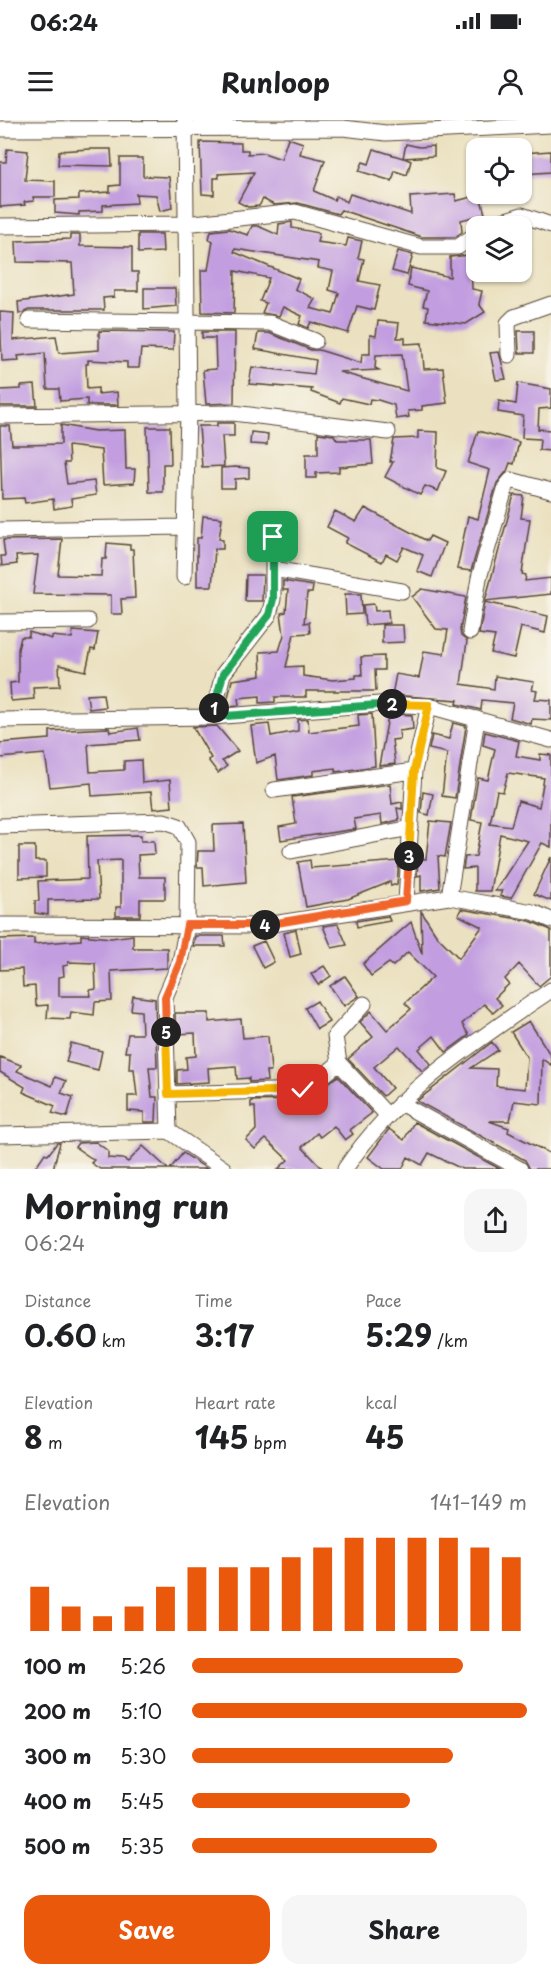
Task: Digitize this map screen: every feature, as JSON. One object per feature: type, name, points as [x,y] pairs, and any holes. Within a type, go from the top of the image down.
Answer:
[{"type":"street","points":[[0,129],[185,124],[343,128],[386,133],[528,123],[551,125]]},
{"type":"street","points":[[184,577],[188,412],[185,124]]},
{"type":"street","points":[[0,226],[185,224],[295,212],[421,247],[458,248],[466,242]]},
{"type":"street","points":[[532,219],[551,225]]},
{"type":"street","points":[[509,355],[508,323],[514,317],[551,304]]},
{"type":"street","points":[[29,320],[270,323],[315,341]]},
{"type":"street","points":[[0,416],[233,413],[388,432]]},
{"type":"street","points":[[470,632],[481,568],[506,486],[511,480],[551,491]]},
{"type":"street","points":[[0,530],[184,527]]},
{"type":"street","points":[[212,717],[223,674],[269,615],[273,599],[273,537]]},
{"type":"street","points":[[273,568],[402,591]]},
{"type":"street","points":[[0,622],[88,621]]},
{"type":"street","points":[[0,720],[212,717],[379,704],[429,705],[551,740]]},
{"type":"street","points":[[406,901],[414,771],[429,705]]},
{"type":"street","points":[[449,897],[477,719]]},
{"type":"street","points":[[274,790],[414,771]]},
{"type":"street","points":[[0,826],[164,821],[179,826],[188,842],[187,925],[180,962],[165,997],[169,1131]]},
{"type":"street","points":[[291,851],[411,828]]},
{"type":"street","points":[[0,925],[260,926],[406,901],[449,897],[533,912],[551,920]]},
{"type":"street","points":[[345,1169],[360,1146],[400,1103],[440,1068],[551,990]]},
{"type":"street","points":[[364,1004],[335,1036],[339,1063],[388,1116]]},
{"type":"street","points":[[168,1094],[303,1090],[310,1087],[339,1063]]},
{"type":"street","points":[[400,1103],[520,1169]]},
{"type":"street","points":[[0,1135],[169,1131],[224,1169]]},
{"type":"building","points":[[288,138],[303,143],[300,154],[325,160],[314,191],[334,200],[336,196],[347,202],[350,194],[411,214],[410,197],[455,194],[456,201],[466,198],[466,204],[482,204],[485,214],[466,216],[466,219],[461,220],[462,232],[455,237],[422,237],[341,210],[338,214],[298,203],[274,205],[263,199],[259,206],[248,207],[238,202],[254,172],[218,174],[219,178],[214,178],[214,195],[202,194],[200,142],[241,143],[241,150],[248,150],[248,154],[264,153],[281,159]]},
{"type":"building","points":[[406,144],[419,147],[434,146],[434,156],[404,158],[411,161],[407,175],[395,171],[392,181],[359,171],[363,162],[369,164],[374,149],[403,158]]},
{"type":"building","points":[[7,149],[28,151],[25,180],[55,181],[55,197],[33,197],[34,201],[24,202],[25,205],[0,207],[0,162],[6,162]]},
{"type":"building","points":[[111,149],[112,166],[58,165],[59,151]]},
{"type":"building","points":[[551,151],[551,172],[532,173],[532,152]]},
{"type":"building","points":[[120,158],[143,158],[143,176],[169,177],[172,208],[160,211],[156,195],[136,194],[137,203],[103,205],[103,211],[79,212],[79,215],[55,213],[55,200],[79,199],[79,194],[110,192],[110,186],[120,185]]},
{"type":"building","points":[[292,222],[292,228],[319,233],[317,242],[346,246],[348,238],[362,241],[358,258],[364,259],[359,281],[380,285],[374,310],[357,306],[348,333],[311,322],[308,328],[299,324],[302,316],[283,307],[279,316],[262,313],[266,303],[260,301],[269,278],[235,271],[234,313],[202,312],[201,270],[208,270],[213,241],[209,239],[211,231],[229,229],[248,235],[252,226],[258,226],[278,235],[279,224]],"holes":[[[235,249],[319,262],[318,268],[333,271],[329,290],[339,293],[333,314],[310,308],[315,299],[295,289],[299,279],[234,252]]]},
{"type":"building","points":[[138,234],[162,234],[163,252],[138,253]]},
{"type":"building","points":[[70,235],[80,235],[80,246],[132,247],[132,272],[138,272],[138,291],[114,291],[114,297],[103,298],[104,310],[29,310],[19,314],[18,302],[74,294],[72,263],[17,262],[16,241],[70,239]]},
{"type":"building","points":[[398,251],[413,255],[407,275],[392,271]]},
{"type":"building","points":[[466,255],[466,282],[472,282],[472,289],[482,291],[479,304],[485,312],[466,324],[426,320],[428,307],[423,306],[427,291],[408,286],[411,268],[450,277],[450,257]]},
{"type":"building","points":[[144,288],[175,288],[176,306],[144,309]]},
{"type":"building","points":[[0,312],[14,313],[13,340],[56,336],[59,353],[99,350],[99,331],[174,332],[173,350],[141,349],[139,368],[127,368],[127,362],[88,360],[86,364],[87,389],[98,388],[98,394],[117,392],[118,405],[87,405],[87,399],[60,401],[59,389],[47,389],[45,353],[18,356],[19,360],[2,361]]},
{"type":"building","points":[[378,321],[399,323],[397,338],[405,338],[405,344],[422,343],[424,369],[443,368],[447,403],[422,406],[422,410],[408,411],[409,417],[396,419],[394,405],[378,400],[370,399],[369,404],[342,398],[340,403],[311,392],[312,389],[249,384],[252,367],[314,374],[316,360],[255,349],[258,333],[269,333],[311,350],[319,350],[361,363],[362,354],[370,354],[370,335],[376,336]],"holes":[[[402,354],[407,391],[339,372],[379,370],[375,368],[376,355]]]},
{"type":"building","points":[[518,331],[534,331],[534,353],[519,353]]},
{"type":"building","points":[[202,332],[235,332],[234,403],[206,404],[203,370],[216,369],[215,338],[202,338]]},
{"type":"building","points":[[499,352],[506,379],[496,380],[490,353]]},
{"type":"building","points":[[518,383],[551,389],[551,408],[539,409],[538,429],[551,430],[551,451],[539,450],[540,439],[522,438],[523,416],[498,412],[499,401],[516,404]]},
{"type":"building","points":[[35,385],[37,406],[0,406],[0,390],[21,389],[21,386]]},
{"type":"building","points":[[217,423],[234,423],[234,436],[222,436],[224,466],[202,467],[199,426],[217,426]]},
{"type":"building","points":[[61,425],[95,431],[125,430],[126,469],[135,469],[134,483],[103,485],[101,450],[68,446],[69,463],[64,463],[67,484],[94,481],[96,495],[71,499],[72,506],[54,509],[53,499],[25,503],[24,498],[2,499],[0,426],[10,426],[12,445],[25,445],[61,444]]},
{"type":"building","points":[[147,427],[170,427],[171,464],[163,464],[163,492],[149,492]]},
{"type":"building","points":[[418,431],[438,432],[437,468],[446,471],[438,491],[425,486],[420,495],[385,477],[393,462],[390,462],[394,439],[418,438]]},
{"type":"building","points":[[478,431],[519,442],[514,464],[510,463],[507,471],[497,483],[471,571],[457,569],[468,516],[478,519],[490,470],[468,463]]},
{"type":"building","points":[[251,432],[268,434],[267,445],[250,444]]},
{"type":"building","points":[[318,433],[334,435],[337,440],[371,440],[373,464],[339,467],[339,472],[316,473],[316,478],[306,478],[306,454],[318,454]]},
{"type":"building","points":[[221,468],[249,468],[249,478],[235,479],[235,488],[221,488]]},
{"type":"building","points":[[514,495],[524,496],[521,518],[530,519],[522,574],[526,575],[525,581],[551,578],[551,594],[485,601]]},
{"type":"building","points":[[365,508],[427,541],[430,536],[445,543],[432,577],[417,571],[423,555],[404,547],[397,560],[386,554],[382,562],[345,543],[348,538],[327,527],[335,511],[356,522]]},
{"type":"building","points":[[203,516],[222,518],[219,539],[223,540],[223,549],[215,549],[212,586],[197,586],[197,538],[201,538]]},
{"type":"building","points":[[62,539],[58,575],[101,576],[102,559],[106,559],[107,543],[130,545],[130,549],[133,549],[135,598],[121,599],[122,614],[111,614],[111,595],[33,594],[38,555],[16,556],[17,564],[2,566],[1,556],[5,556],[3,540]]},
{"type":"building","points":[[246,575],[263,575],[262,601],[245,601]]},
{"type":"building","points":[[283,581],[313,586],[312,593],[307,593],[304,623],[309,622],[310,633],[294,634],[286,667],[303,666],[303,676],[333,680],[356,678],[356,675],[362,675],[361,657],[384,656],[384,670],[375,670],[376,691],[306,691],[306,697],[275,697],[275,702],[260,703],[260,696],[238,698],[239,705],[226,706],[232,680],[261,676],[260,652],[279,651],[284,635],[281,613],[286,612],[288,590],[283,590]]},
{"type":"building","points":[[422,589],[466,597],[460,630],[461,636],[467,641],[461,684],[494,689],[495,676],[534,682],[532,690],[537,691],[535,699],[551,700],[551,720],[532,719],[531,724],[510,718],[513,703],[482,700],[481,710],[457,704],[458,700],[392,695],[396,674],[419,678],[424,651],[444,654],[448,630],[436,629],[412,597]]},
{"type":"building","points":[[345,594],[361,594],[362,614],[346,615]]},
{"type":"building","points":[[485,602],[548,616],[545,633],[521,627],[514,658],[491,653],[495,636],[479,634]]},
{"type":"building","points":[[374,604],[375,611],[388,610],[389,623],[365,625],[363,605]]},
{"type":"building","points":[[382,625],[403,625],[404,642],[382,643]]},
{"type":"building","points":[[73,631],[98,633],[95,650],[91,649],[86,671],[59,665],[60,686],[33,687],[34,699],[11,701],[10,683],[18,682],[18,649],[21,637],[29,637],[29,632],[52,639],[52,636],[72,638]]},
{"type":"building","points":[[103,694],[105,707],[89,709],[87,695]]},
{"type":"building","points":[[372,714],[375,766],[336,772],[335,768],[313,771],[313,775],[278,780],[275,756],[256,763],[251,726],[269,724],[271,736],[298,731],[298,720],[308,719],[309,732],[359,726],[358,715]]},
{"type":"building","points":[[395,714],[412,715],[413,729],[399,731],[400,739],[392,740],[395,764],[379,766],[388,717]]},
{"type":"building","points":[[453,723],[466,726],[455,798],[442,796],[447,753],[429,749],[432,735],[449,739]]},
{"type":"building","points":[[217,726],[238,751],[222,761],[227,766],[218,773],[208,760],[211,758],[193,727]]},
{"type":"building","points":[[109,728],[110,732],[138,728],[140,740],[88,744],[90,772],[124,770],[124,761],[141,760],[142,783],[170,780],[172,807],[153,809],[151,792],[92,796],[91,783],[50,787],[45,754],[0,758],[0,743],[50,739],[50,731]]},
{"type":"building","points":[[485,732],[519,741],[516,756],[540,760],[540,754],[551,755],[551,847],[542,843],[511,898],[500,896],[502,891],[495,891],[528,841],[500,834],[490,891],[475,891],[475,868],[463,869],[465,857],[476,856],[482,822],[471,820],[478,778],[488,780],[495,749],[483,745]],"holes":[[[508,773],[544,778],[539,807],[518,801],[511,826],[490,823],[497,791],[503,792]]]},
{"type":"building","points":[[390,784],[392,804],[402,802],[402,809],[397,808],[399,820],[382,824],[381,815],[354,819],[356,829],[281,840],[279,827],[296,824],[292,797]]},
{"type":"building","points":[[423,792],[433,794],[429,815],[421,813]]},
{"type":"building","points":[[430,821],[451,823],[445,857],[438,856],[440,888],[421,891],[421,875],[417,876],[418,859],[426,859]]},
{"type":"building","points":[[243,824],[246,882],[204,886],[203,867],[197,867],[198,851],[214,851],[213,825]]},
{"type":"building","points":[[141,835],[141,841],[154,841],[155,854],[138,855],[139,877],[165,877],[165,899],[140,899],[140,916],[116,916],[116,907],[121,907],[121,860],[97,861],[99,899],[48,900],[48,915],[35,913],[35,901],[39,901],[38,881],[88,879],[87,836]]},
{"type":"building","points":[[19,846],[35,846],[35,861],[46,861],[46,877],[19,878]]},
{"type":"building","points":[[551,857],[551,901],[534,894]]},
{"type":"building","points":[[310,860],[311,868],[399,861],[397,884],[391,886],[390,882],[348,899],[306,907],[298,862]]},
{"type":"building","points":[[461,909],[530,921],[551,930],[551,976],[539,986],[519,964],[505,979],[509,984],[495,998],[502,1005],[493,1013],[484,1004],[462,1024],[469,1035],[446,1052],[434,1036],[419,1049],[431,1064],[422,1071],[399,1046],[374,1067],[392,1088],[383,1096],[348,1059],[373,1037],[360,1022],[371,1011],[387,1030],[411,1009],[405,1003],[433,977],[408,952],[393,966],[389,963],[371,976],[363,964],[411,922],[422,954],[421,911],[437,936],[459,958],[482,927],[458,915]]},
{"type":"building","points":[[388,916],[390,921],[357,927],[356,921]]},
{"type":"building","points":[[338,924],[347,945],[332,948],[323,926]]},
{"type":"building","points":[[296,930],[301,954],[290,957],[284,933]]},
{"type":"building","points":[[81,935],[111,938],[133,935],[133,948],[167,948],[167,968],[111,971],[112,1001],[95,1002],[94,1015],[71,1012],[70,1019],[47,1018],[48,1005],[36,1006],[35,986],[23,987],[22,969],[0,970],[0,939],[34,938],[34,944],[81,940]],"holes":[[[68,962],[95,963],[96,989],[90,990],[91,996],[59,996],[59,977],[64,976],[63,966],[68,965]]]},
{"type":"building","points":[[195,936],[224,936],[225,946],[193,946]]},
{"type":"building","points":[[264,941],[274,962],[263,968],[252,946]]},
{"type":"building","points":[[324,966],[331,976],[318,985],[311,974]]},
{"type":"building","points":[[345,976],[359,996],[344,1006],[330,986]]},
{"type":"building","points":[[133,996],[155,999],[157,1067],[149,1067],[152,1097],[157,1097],[156,1122],[144,1122],[144,1112],[128,1111],[128,1096],[137,1096],[134,1069],[129,1069],[130,1052],[125,1052],[128,1034],[142,1034],[141,1011],[131,1010]]},
{"type":"building","points":[[317,1001],[329,1022],[317,1029],[305,1008]]},
{"type":"building","points":[[175,1013],[209,1013],[209,1022],[241,1019],[243,1038],[268,1036],[271,1071],[266,1071],[267,1081],[249,1082],[249,1078],[237,1079],[236,1066],[208,1068],[209,1082],[177,1084],[177,1070],[187,1069],[186,1057],[196,1056],[195,1033],[176,1034]]},
{"type":"building","points":[[529,1021],[551,1056],[551,1065],[542,1059],[541,1104],[514,1101],[510,1121],[489,1121],[509,1128],[508,1132],[551,1154],[551,1169],[530,1169],[525,1160],[417,1101],[492,1042],[498,1050],[471,1068],[497,1069],[496,1086],[525,1089],[527,1057],[511,1032]]},
{"type":"building","points":[[71,1043],[102,1051],[98,1070],[66,1062]]},
{"type":"building","points":[[0,1057],[21,1065],[17,1071],[52,1086],[55,1077],[66,1081],[61,1093],[73,1097],[67,1117],[52,1113],[55,1106],[23,1092],[25,1087],[0,1072]]},
{"type":"building","points":[[338,1076],[372,1113],[350,1130],[353,1134],[345,1140],[334,1126],[320,1137],[317,1133],[302,1147],[323,1169],[278,1169],[288,1160],[266,1139],[255,1149],[246,1140],[256,1130],[255,1107],[251,1107],[251,1101],[291,1100],[292,1109]]},
{"type":"building","points":[[414,1122],[500,1169],[462,1169],[429,1153],[422,1165],[408,1157],[402,1169],[384,1169],[368,1157],[389,1129],[404,1140]]},
{"type":"building","points":[[96,1142],[108,1151],[108,1158],[123,1159],[128,1162],[143,1146],[168,1169],[100,1169],[91,1163],[94,1160],[75,1147],[78,1143]]},
{"type":"building","points":[[57,1143],[60,1143],[53,1169],[34,1169],[45,1153],[48,1155]]},
{"type":"building","points":[[183,1153],[207,1169],[170,1169]]},
{"type":"route","points":[[273,537],[273,599],[269,615],[223,674],[212,717],[379,704],[429,705],[414,771],[406,901],[260,926],[187,925],[180,962],[165,997],[168,1094],[303,1090]]}]
